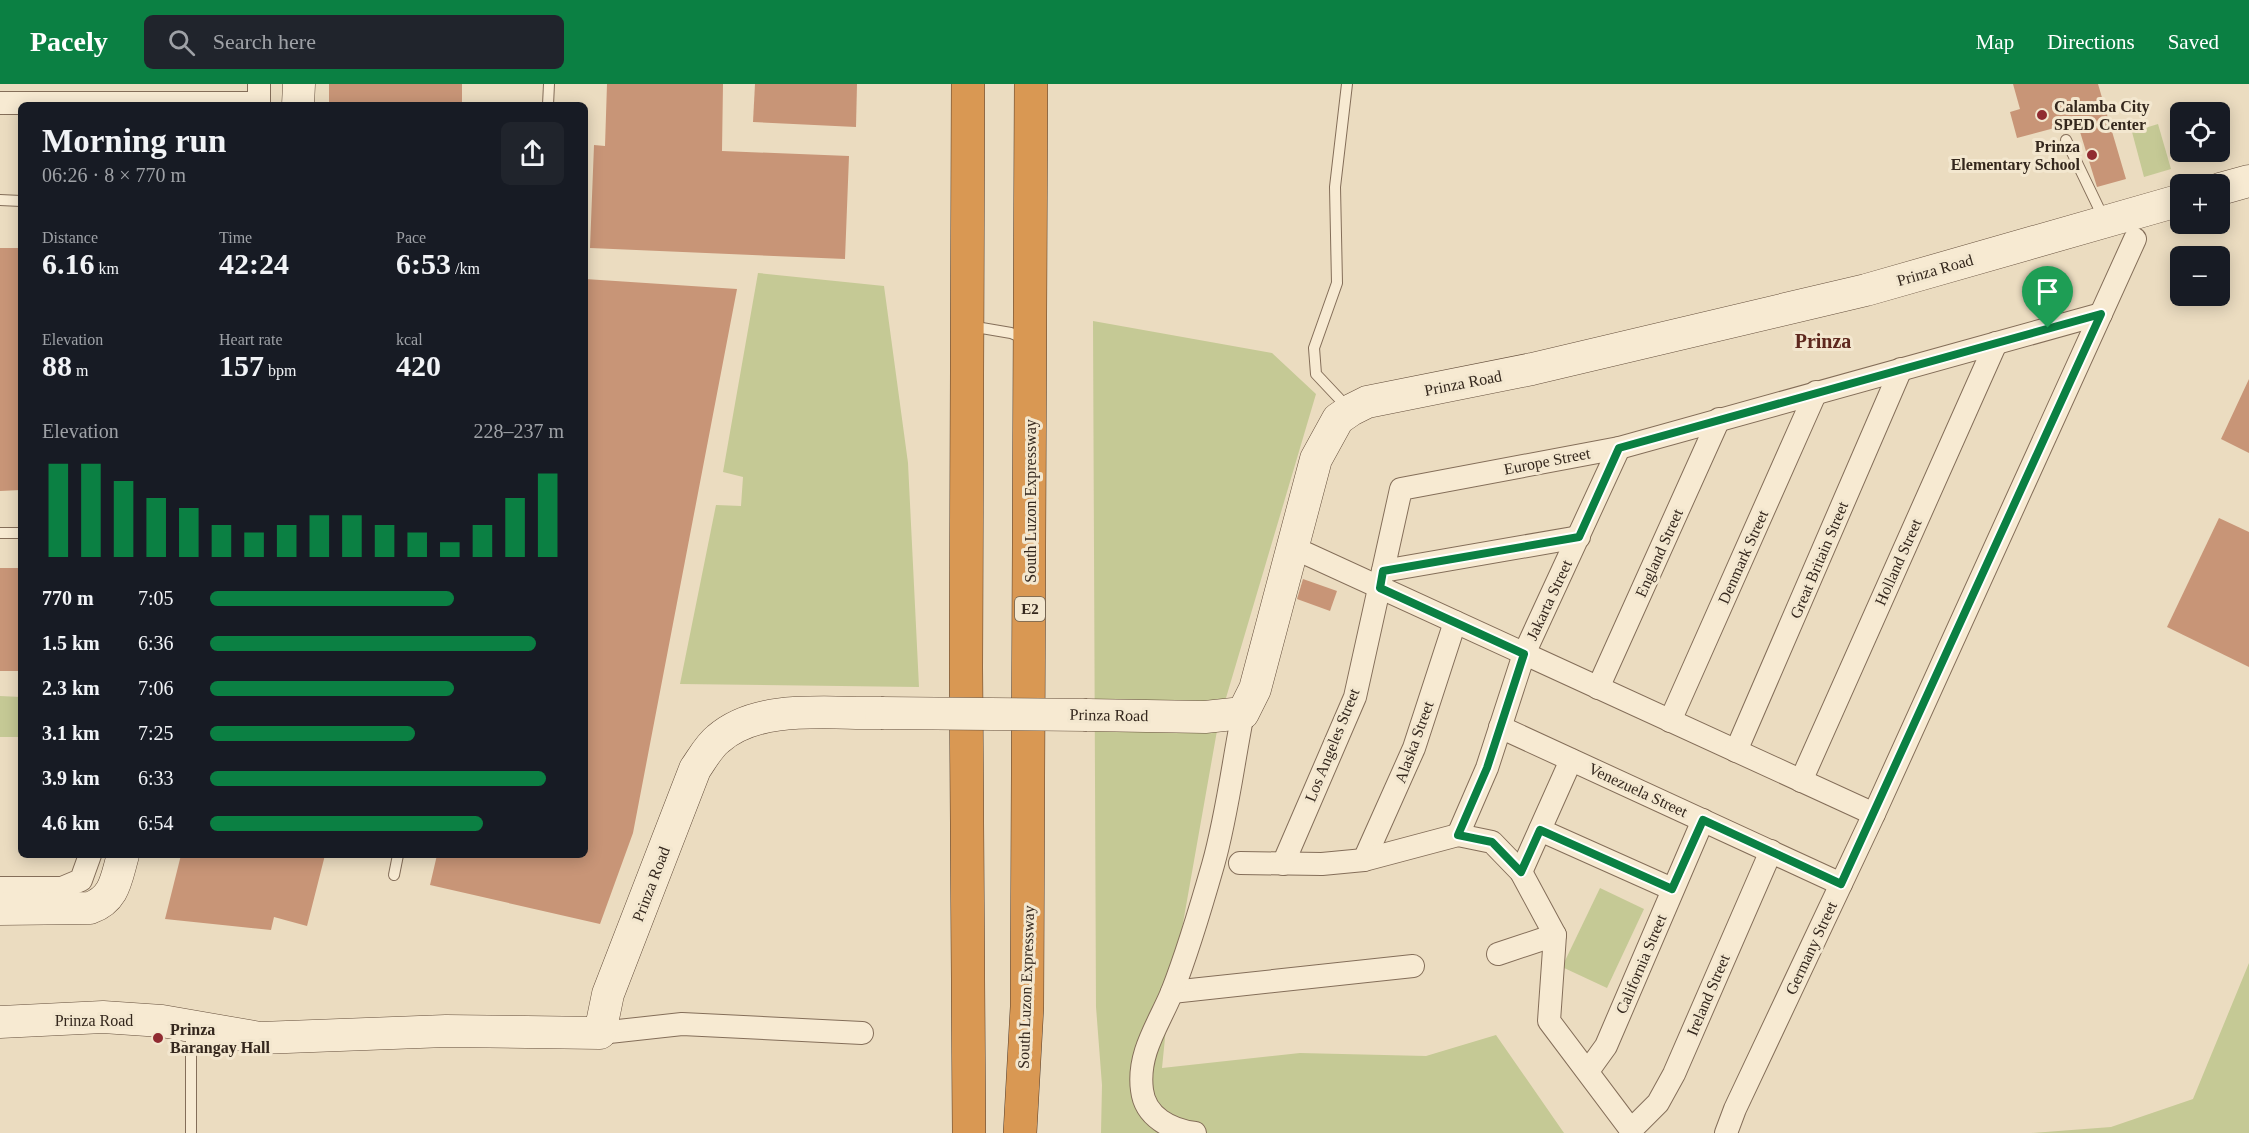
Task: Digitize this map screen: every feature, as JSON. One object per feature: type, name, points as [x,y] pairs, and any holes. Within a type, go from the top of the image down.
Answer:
[{"type":"highway","points":[[968,84],[969,1133]]},
{"type":"highway","name":"South Luzon Expressway","points":[[1020,1133],[1027,1007],[1031,84]]},
{"type":"main road","points":[[298,102],[299,84]]},
{"type":"main road","points":[[2230,186],[2249,181]]},
{"type":"main road","name":"Prinza Road","points":[[0,1022],[103,1017],[192,1026],[260,1038],[446,1031],[600,1033],[608,994],[695,769],[716,740],[739,724],[759,718],[790,715],[880,713],[1205,717],[1243,712],[1255,689],[1316,459],[1338,419],[1367,402],[1532,369],[1866,290],[2170,203]]},
{"type":"main road","points":[[0,909],[90,908],[99,905],[113,891],[122,858]]},
{"type":"street","points":[[43,102],[259,97]]},
{"type":"street","points":[[0,103],[18,103]]},
{"type":"street","name":"Germany Street","points":[[1726,1133],[1740,1098],[1874,814],[2135,239]]},
{"type":"street","name":"Europe Street","points":[[1382,579],[1401,489],[1619,448],[1719,418],[2101,314]]},
{"type":"street","name":"Holland Street","points":[[1801,781],[1996,343]]},
{"type":"street","name":"Great Britain Street","points":[[1736,751],[1901,369]]},
{"type":"street","name":"Denmark Street","points":[[1670,721],[1816,392]]},
{"type":"street","name":"England Street","points":[[1598,688],[1719,418]]},
{"type":"street","name":"Jakarta Street","points":[[1458,835],[1487,768],[1524,654],[1619,448]]},
{"type":"street","points":[[1382,579],[1579,537]]},
{"type":"street","points":[[1294,548],[1382,579],[1455,622],[1874,814]]},
{"type":"street","name":"Los Angeles Street","points":[[1283,864],[1355,697],[1382,579]]},
{"type":"street","name":"Alaska Street","points":[[1364,860],[1414,748],[1455,622]]},
{"type":"street","points":[[1195,1133],[1162,1123],[1150,1111],[1142,1093],[1144,1053],[1155,1024],[1172,992],[1213,864],[1243,712]]},
{"type":"street","name":"Venezuela Street","points":[[1500,727],[1841,884]]},
{"type":"street","points":[[1521,872],[1571,760]]},
{"type":"street","name":"California Street","points":[[1588,1071],[1606,1046],[1703,820]]},
{"type":"street","points":[[1540,830],[1672,889]]},
{"type":"street","points":[[1240,863],[1322,864],[1364,860],[1458,835],[1492,842],[1521,872],[1556,935],[1549,1021],[1588,1071]]},
{"type":"street","name":"Ireland Street","points":[[1588,1071],[1631,1130],[1658,1103],[1674,1074],[1771,851]]},
{"type":"street","points":[[0,888],[62,888],[81,880],[89,858]]},
{"type":"street","points":[[1498,954],[1556,935]]},
{"type":"street","points":[[1172,992],[1413,966]]},
{"type":"street","points":[[600,1033],[682,1024],[862,1033]]},
{"type":"lane","points":[[549,84],[549,102]]},
{"type":"lane","points":[[1347,84],[1335,187],[1337,283],[1314,348],[1316,374],[1351,411]]},
{"type":"lane","points":[[2066,140],[2105,222]]},
{"type":"lane","points":[[0,200],[18,201]]},
{"type":"lane","points":[[967,326],[1011,333],[1031,341]]},
{"type":"lane","points":[[0,533],[18,533]]},
{"type":"lane","points":[[394,875],[397,858]]},
{"type":"lane","points":[[191,1133],[192,1026]]},
{"type":"green space","points":[[2158,124],[2171,169],[2144,177],[2132,132]]},
{"type":"green space","points":[[758,273],[884,286],[908,463],[919,687],[680,684],[716,505],[741,506],[743,477],[723,472]]},
{"type":"green space","points":[[1093,321],[1272,353],[1316,394],[1218,725],[1168,1008],[1162,1068],[1300,1053],[1426,1056],[1496,1035],[1564,1133],[1101,1133],[1102,1085],[1096,1007]]},
{"type":"green space","points":[[0,696],[18,697],[18,737],[0,737]]},
{"type":"green space","points":[[1600,888],[1644,909],[1607,988],[1562,967]]},
{"type":"green space","points":[[2249,963],[2249,1133],[2031,1133],[2111,1127],[2193,1099]]},
{"type":"building","points":[[329,84],[462,84],[462,102],[329,102]]},
{"type":"building","points":[[607,84],[723,84],[722,151],[849,156],[845,259],[590,248],[594,145],[605,146]]},
{"type":"building","points":[[755,84],[857,84],[856,127],[753,122]]},
{"type":"building","points":[[2013,84],[2098,84],[2126,179],[2097,187],[2077,122],[2017,138],[2010,112],[2020,109]]},
{"type":"building","points":[[0,248],[18,248],[18,490],[0,491]]},
{"type":"building","points":[[588,279],[737,289],[633,833],[600,924],[430,885],[436,858],[588,858]]},
{"type":"building","points":[[2249,379],[2249,453],[2221,439]]},
{"type":"building","points":[[2219,518],[2249,532],[2249,667],[2167,627]]},
{"type":"building","points":[[0,568],[18,568],[18,671],[0,671]]},
{"type":"building","points":[[1303,579],[1337,591],[1330,611],[1297,599]]},
{"type":"building","points":[[180,858],[324,858],[307,926],[274,917],[271,930],[165,919]]},
{"type":"place","name":"Calamba City SPED Center","points":[[2042,115]]},
{"type":"place","name":"Prinza Elementary School","points":[[2092,155]]},
{"type":"place","name":"Prinza Barangay Hall","points":[[158,1038]]},
{"type":"district","name":"Prinza","points":[[1823,341]]},
{"type":"route","points":[[2101,314],[1841,884],[1703,820],[1672,889],[1540,830],[1521,872],[1492,842],[1458,835],[1487,768],[1524,654],[1380,588],[1383,571],[1579,537],[1619,448],[1719,418],[2048,328],[2101,314]]}]
